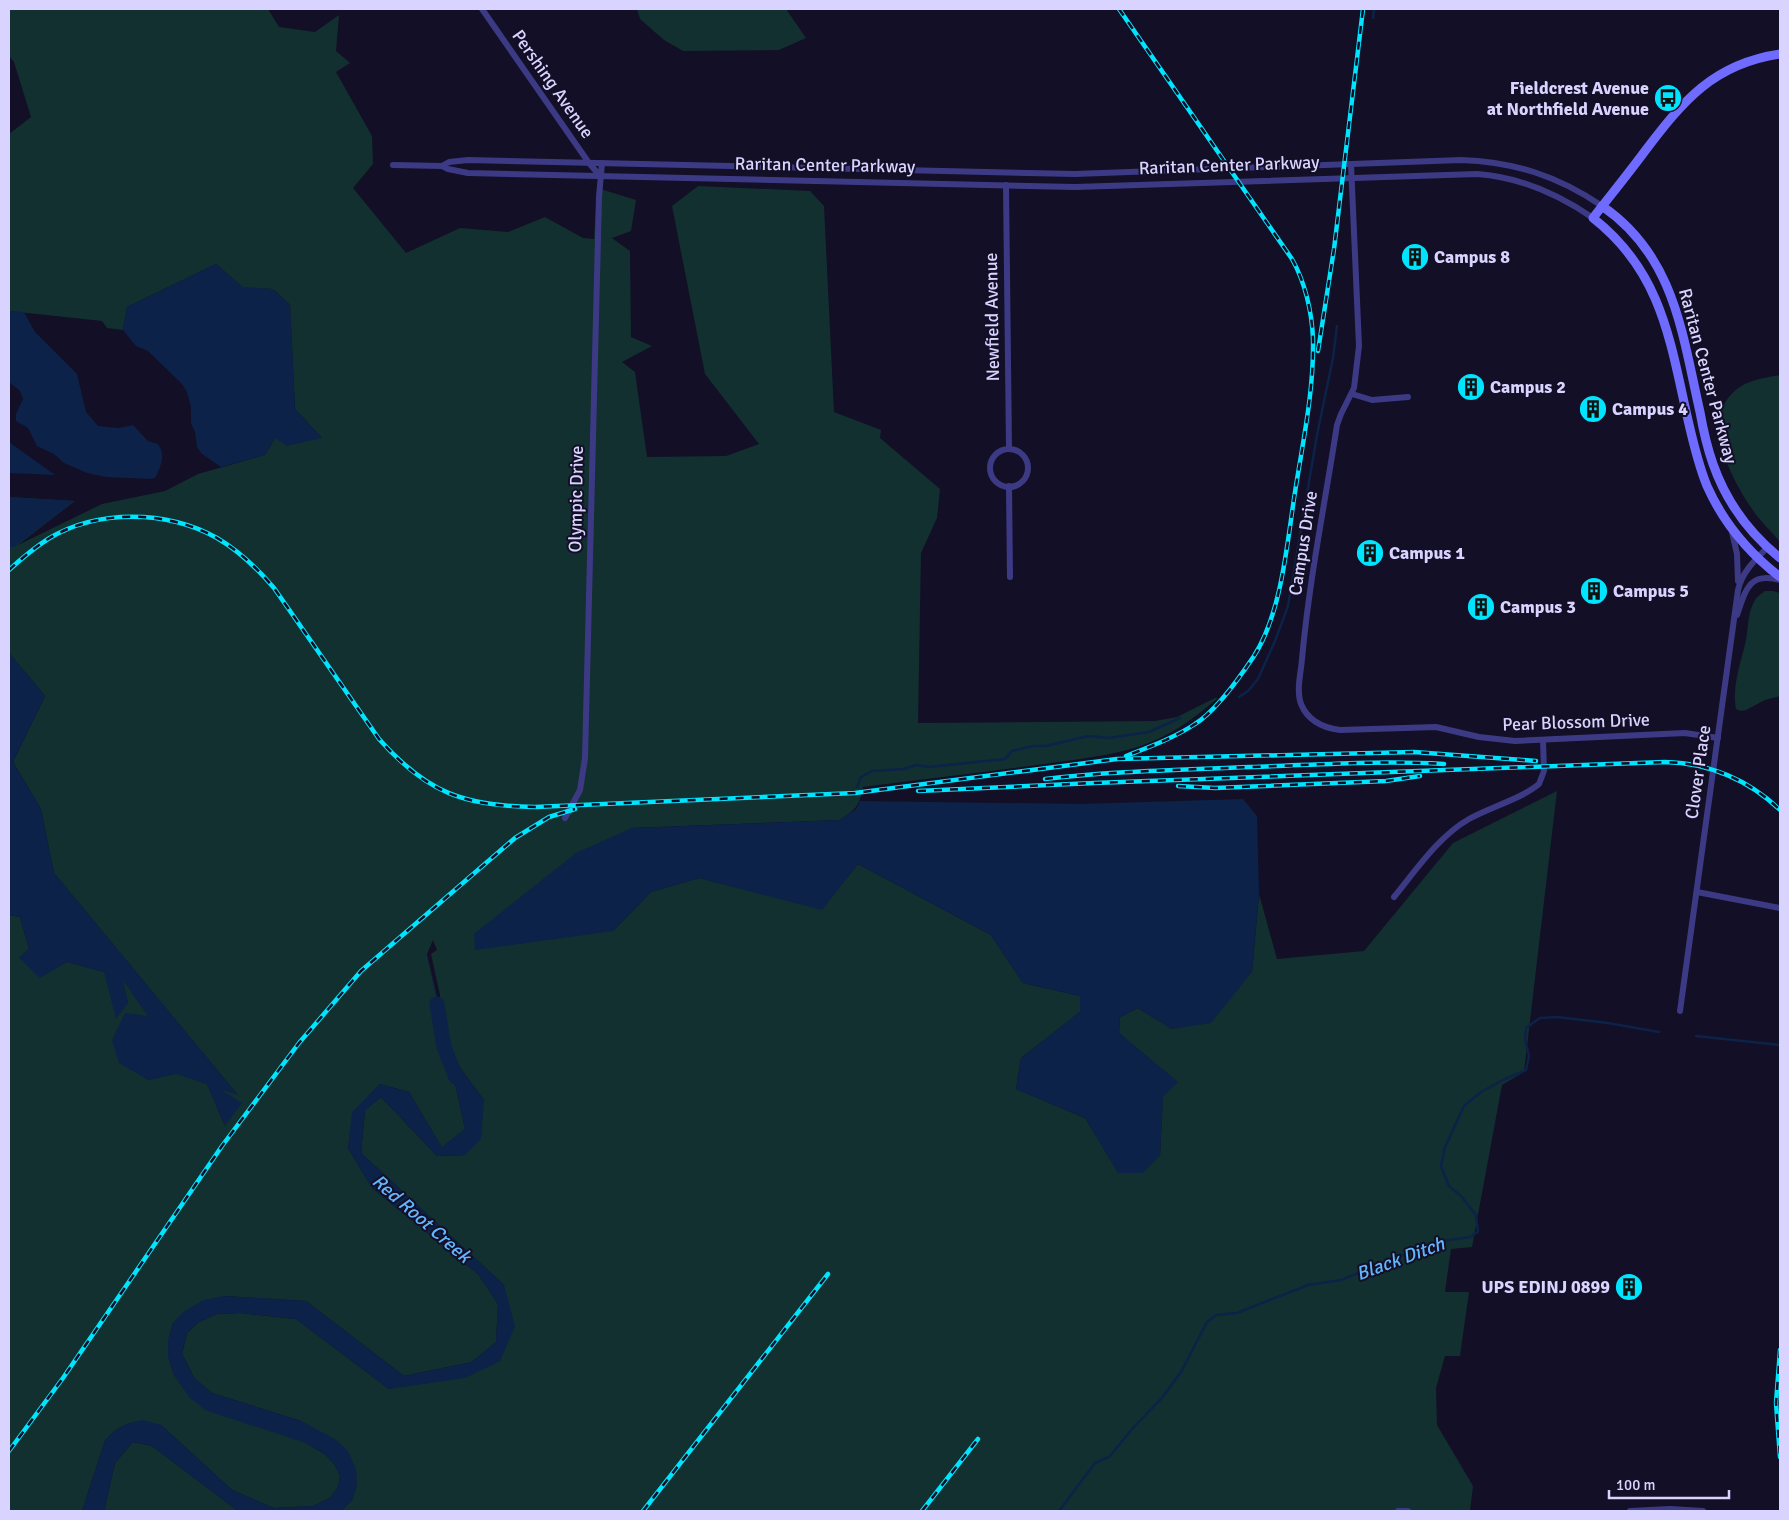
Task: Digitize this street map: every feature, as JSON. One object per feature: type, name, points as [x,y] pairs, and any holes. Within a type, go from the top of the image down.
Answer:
[{"type":"street","name":"Pershing Avenue","points":[[482,9],[600,176]]},
{"type":"street","points":[[1593,218],[1670,118],[1698,90],[1710,80],[1737,66],[1780,54]]},
{"type":"street","name":"Raritan Center Parkway","points":[[442,166],[449,162],[468,160],[1075,174],[1448,160],[1501,164],[1524,169],[1552,178],[1602,206],[1616,217],[1640,242],[1656,264],[1666,282],[1678,314],[1706,440],[1714,466],[1736,510],[1749,527],[1780,558]]},
{"type":"street","name":"Olympic Drive","points":[[565,818],[580,790],[585,758],[600,176],[602,163]]},
{"type":"street","name":"Campus Drive","points":[[1300,700],[1299,689],[1305,625],[1337,425],[1352,394],[1358,362],[1359,326],[1351,164]]},
{"type":"street","name":"Raritan Center Parkway","points":[[393,165],[442,166],[468,173],[1006,186],[1104,186],[1465,174],[1500,176],[1527,183],[1567,202],[1593,218],[1607,229],[1642,272],[1656,298],[1666,325],[1697,460],[1708,487],[1727,522],[1758,558],[1780,578]]},
{"type":"street","name":"Newfield Avenue","points":[[1006,186],[1009,449]]},
{"type":"street","points":[[1352,394],[1372,400],[1408,397]]},
{"type":"street","points":[[1009,449],[1022,454],[1028,467],[1022,481],[1015,486],[1009,486],[996,482],[990,467],[996,454],[1001,450],[1009,449]]},
{"type":"street","points":[[1009,486],[1010,578]]},
{"type":"street","points":[[1727,522],[1736,548],[1737,595]]},
{"type":"street","name":"Clover Place","points":[[1680,1011],[1737,595],[1742,576],[1768,547]]},
{"type":"street","points":[[1731,638],[1743,599],[1751,583],[1763,577],[1780,578]]},
{"type":"street","name":"Pear Blossom Drive","points":[[1300,700],[1303,708],[1313,720],[1326,727],[1336,729],[1432,727],[1479,737],[1515,741],[1685,733],[1718,738]]},
{"type":"street","points":[[1394,897],[1426,858],[1460,825],[1539,784],[1544,771],[1543,740]]},
{"type":"street","points":[[1697,892],[1780,908]]},
{"type":"street","points":[[1630,1511],[1670,1509],[1704,1511]]},
{"type":"street","points":[[1398,1511],[1408,1511]]},
{"type":"green space","points":[[9,9],[268,9],[279,27],[315,32],[339,15],[336,51],[350,63],[336,72],[372,136],[373,164],[353,188],[406,253],[460,228],[508,232],[545,217],[583,238],[594,239],[597,188],[636,200],[631,231],[612,238],[630,251],[631,337],[652,346],[622,362],[635,372],[647,457],[726,456],[759,444],[705,374],[672,206],[698,186],[810,191],[824,206],[834,412],[881,430],[880,438],[940,489],[937,518],[921,553],[918,723],[1155,721],[1177,717],[1218,698],[1178,728],[1151,742],[1127,750],[1089,758],[863,787],[856,807],[840,820],[632,828],[613,931],[651,892],[699,878],[822,909],[858,864],[991,935],[1023,983],[1080,996],[1080,1012],[1021,1058],[1016,1089],[1085,1118],[1118,1172],[1160,1155],[1163,1096],[1177,1082],[1119,1033],[1120,1017],[1138,1008],[1172,1029],[1252,972],[1259,894],[1277,959],[1364,951],[1453,843],[1557,791],[1524,1072],[1502,1085],[1472,1247],[1451,1249],[1445,1292],[1469,1292],[1460,1356],[1445,1356],[1436,1388],[1437,1425],[1473,1486],[1470,1511],[341,1511],[352,1500],[357,1484],[301,1421],[212,1393],[195,1379],[182,1354],[187,1333],[199,1322],[217,1314],[240,1313],[296,1319],[389,1389],[500,1361],[504,1285],[361,1153],[365,1110],[381,1097],[437,1156],[465,1155],[484,1100],[452,1057],[431,954],[437,950],[433,940],[427,954],[465,1129],[442,1148],[409,1092],[380,1084],[353,1112],[348,1148],[372,1188],[478,1274],[498,1304],[496,1342],[472,1362],[404,1376],[306,1301],[224,1296],[173,1323],[168,1349],[174,1375],[326,1455],[335,1465],[340,1476],[338,1487],[330,1498],[313,1506],[274,1508],[232,1490],[161,1425],[129,1423],[114,1431],[105,1441],[82,1511],[9,1511],[9,915],[20,917],[29,949],[19,958],[67,962],[104,972],[128,1003],[122,978],[149,1017],[148,1080],[176,1073],[207,1084],[225,1126],[218,1088],[237,1094],[54,873],[41,809],[13,762],[45,696],[9,653],[9,497],[75,501],[18,545],[102,504],[165,491],[198,474],[265,455],[275,438],[321,437],[295,409],[290,305],[273,289],[243,288],[216,264],[127,307],[123,330],[107,328],[102,321],[9,311],[9,134],[31,117],[14,62],[9,56]]},
{"type":"green space","points":[[637,9],[786,9],[806,38],[779,50],[683,51],[664,40],[640,19]]},
{"type":"green space","points":[[1780,375],[1780,542],[1757,516],[1738,486],[1729,468],[1720,430],[1721,413],[1729,398],[1743,385],[1762,378]]},
{"type":"green space","points":[[1765,591],[1780,593],[1780,696],[1765,700],[1741,711],[1736,709],[1735,691],[1746,640],[1750,610],[1756,599]]},
{"type":"green space","points":[[133,1442],[152,1446],[238,1511],[104,1511],[115,1463]]},
{"type":"water","points":[[216,264],[243,287],[273,289],[290,305],[295,409],[322,438],[287,446],[275,438],[265,455],[221,467],[202,454],[197,447],[195,432],[191,423],[191,407],[187,392],[182,384],[148,351],[136,346],[123,330],[127,307]]},
{"type":"water","points":[[9,311],[24,312],[35,332],[77,374],[86,412],[98,426],[119,428],[133,425],[148,441],[158,444],[162,457],[156,477],[152,479],[106,477],[87,473],[64,463],[54,454],[37,446],[28,428],[16,421],[16,414],[23,399],[20,391],[9,382]]},
{"type":"water","points":[[9,442],[55,475],[9,473]]},
{"type":"water","points":[[9,497],[75,501],[14,547],[9,547]]},
{"type":"water","points":[[9,653],[45,696],[13,762],[41,809],[54,873],[238,1095],[220,1089],[242,1103],[225,1126],[207,1084],[176,1074],[148,1080],[119,1063],[112,1040],[125,1013],[148,1016],[123,980],[128,1003],[116,1019],[104,972],[67,962],[40,978],[19,958],[29,949],[20,917],[9,915]]},
{"type":"water","points":[[1243,799],[1257,816],[1259,894],[1252,972],[1211,1023],[1172,1029],[1138,1008],[1120,1017],[1119,1033],[1178,1082],[1163,1096],[1160,1155],[1143,1173],[1118,1173],[1085,1118],[1016,1089],[1021,1058],[1080,1012],[1080,996],[1023,983],[991,935],[858,864],[822,910],[699,878],[651,892],[613,931],[475,950],[474,934],[576,853],[632,828],[840,820],[856,809],[860,801],[1081,804]]},
{"type":"water","points":[[427,954],[452,1057],[484,1100],[481,1139],[465,1155],[437,1156],[381,1097],[365,1110],[361,1153],[504,1285],[515,1326],[500,1361],[465,1378],[389,1389],[296,1319],[240,1313],[217,1314],[199,1322],[187,1333],[182,1354],[195,1379],[212,1393],[301,1421],[335,1439],[348,1451],[356,1469],[357,1484],[352,1500],[341,1511],[238,1511],[152,1446],[133,1442],[115,1463],[104,1511],[82,1511],[105,1441],[114,1431],[129,1423],[143,1420],[161,1425],[232,1490],[274,1508],[313,1506],[330,1498],[338,1487],[340,1476],[335,1465],[326,1455],[306,1443],[205,1410],[189,1397],[174,1375],[168,1357],[168,1340],[173,1323],[183,1312],[204,1300],[224,1296],[306,1301],[404,1376],[472,1362],[496,1342],[498,1304],[478,1274],[372,1188],[348,1148],[352,1112],[380,1084],[409,1092],[442,1147],[465,1129]]},
{"type":"waterway","points":[[1373,18],[1374,9]]},
{"type":"waterway","points":[[1239,697],[1248,691],[1258,679],[1288,606],[1317,435],[1333,358],[1337,326]]},
{"type":"waterway","points":[[857,787],[861,777],[872,771],[904,769],[916,765],[929,767],[1005,759],[1012,751],[1033,746],[1046,746],[1088,736],[1109,738],[1149,732],[1180,718]]},
{"type":"waterway","name":"Red Root Creek","points":[[437,1004],[444,1047],[456,1077]]},
{"type":"waterway","name":"Black Ditch","points":[[1059,1511],[1095,1463],[1109,1457],[1161,1399],[1181,1372],[1207,1322],[1216,1315],[1237,1313],[1308,1285],[1341,1280],[1435,1242],[1470,1237],[1478,1232],[1476,1215],[1461,1196],[1449,1186],[1441,1166],[1445,1147],[1464,1106],[1481,1092],[1526,1070],[1529,1056],[1525,1039],[1526,1028],[1540,1018],[1557,1017],[1659,1032]]},
{"type":"waterway","name":"Black Ditch","points":[[1696,1036],[1780,1045]]},
{"type":"railway","points":[[1119,9],[1292,259],[1301,277],[1307,298],[1313,339],[1310,397],[1286,555],[1277,598],[1263,638],[1254,656],[1235,683],[1203,718],[1170,738],[1126,756]]},
{"type":"railway","points":[[1318,351],[1334,249],[1363,9]]},
{"type":"railway","points":[[9,570],[48,539],[67,529],[88,522],[110,518],[154,518],[176,522],[217,538],[247,560],[274,588],[379,739],[397,757],[414,772],[448,793],[487,804],[535,807],[855,793],[1117,759],[1414,752],[1536,761]]},
{"type":"railway","points":[[1045,779],[1122,772],[1323,764],[1395,762],[1444,764]]},
{"type":"railway","points":[[918,791],[1665,762],[1697,766],[1727,775],[1755,790],[1780,810]]},
{"type":"railway","points":[[1178,786],[1215,788],[1386,781],[1420,776]]},
{"type":"railway","points":[[9,1451],[63,1378],[222,1146],[299,1043],[361,971],[515,838],[549,817],[575,809]]},
{"type":"railway","points":[[643,1511],[828,1274]]},
{"type":"railway","points":[[1780,1350],[1776,1403],[1780,1457]]},
{"type":"railway","points":[[922,1511],[978,1439]]},
{"type":"place","name":"Fieldcrest Avenue at Northfield Avenue","points":[[1668,98]]},
{"type":"place","name":"Campus 8","points":[[1415,257]]},
{"type":"place","name":"Campus 2","points":[[1471,387]]},
{"type":"place","name":"Campus 4","points":[[1593,409]]},
{"type":"place","name":"Campus 1","points":[[1370,553]]},
{"type":"place","name":"Campus 5","points":[[1594,591]]},
{"type":"place","name":"Campus 3","points":[[1481,607]]},
{"type":"place","name":"UPS EDINJ 0899","points":[[1629,1287]]}]
